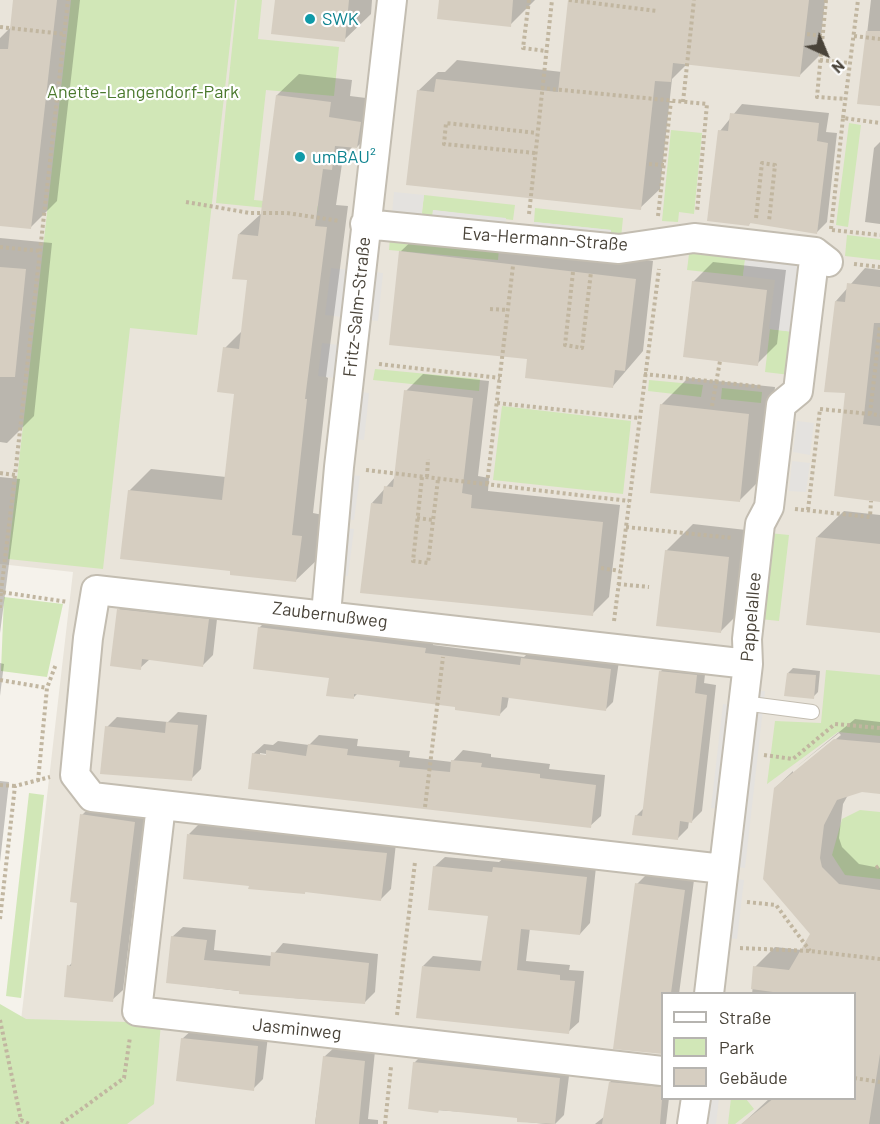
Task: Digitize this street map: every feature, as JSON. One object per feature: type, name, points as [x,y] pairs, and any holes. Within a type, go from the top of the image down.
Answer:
[{"type":"street","name":"Fritz-Salm-Straße","points":[[326,614],[365,224],[392,0]]},
{"type":"street","name":"Eva-Hermann-Straße","points":[[365,224],[620,249],[694,238],[760,246],[825,248]]},
{"type":"street","name":"Pappelallee","points":[[709,992],[748,664],[747,639],[760,524],[769,507],[789,398],[825,248]]},
{"type":"street","name":"Zaubernußweg","points":[[75,775],[88,638],[96,590],[326,614],[748,664]]},
{"type":"street","points":[[75,775],[92,797],[723,869]]},
{"type":"street","points":[[137,1011],[161,805]]},
{"type":"street","name":"Jasminweg","points":[[137,1011],[661,1071]]},
{"type":"street","points":[[692,1124],[696,1100]]},
{"type":"lane","points":[[743,703],[812,712]]},
{"type":"path","points":[[0,608],[68,0]]},
{"type":"path","points":[[529,0],[523,48],[546,51]]},
{"type":"path","points":[[487,484],[508,310],[535,153],[552,0]]},
{"type":"path","points":[[568,0],[657,11]]},
{"type":"path","points":[[683,102],[694,0]]},
{"type":"path","points":[[826,0],[817,97],[845,99]]},
{"type":"path","points":[[858,0],[825,248],[880,235]]},
{"type":"path","points":[[0,27],[64,34]]},
{"type":"path","points":[[807,34],[822,36]]},
{"type":"path","points":[[854,36],[880,39]]},
{"type":"path","points":[[820,60],[850,63]]},
{"type":"path","points":[[541,88],[707,104],[694,238]]},
{"type":"path","points":[[611,649],[659,267],[658,243],[671,101]]},
{"type":"path","points":[[843,118],[880,123]]},
{"type":"path","points":[[535,153],[444,144],[446,123],[537,133]]},
{"type":"path","points":[[762,163],[775,165],[760,246],[762,163]]},
{"type":"path","points":[[649,164],[664,165]]},
{"type":"path","points":[[186,202],[250,213],[287,213],[365,224]]},
{"type":"path","points":[[585,246],[582,348],[565,345],[585,246]]},
{"type":"path","points":[[0,247],[40,251]]},
{"type":"path","points":[[490,309],[508,310]]},
{"type":"path","points":[[870,414],[880,326]]},
{"type":"path","points":[[712,406],[720,361]]},
{"type":"path","points":[[351,362],[500,378]]},
{"type":"path","points":[[644,374],[716,381],[789,398],[820,409],[880,415]]},
{"type":"path","points":[[497,403],[639,417]]},
{"type":"path","points":[[808,510],[820,409]]},
{"type":"path","points":[[428,459],[412,561],[428,563],[438,478]]},
{"type":"path","points":[[339,467],[629,501]]},
{"type":"path","points":[[0,473],[15,475]]},
{"type":"path","points":[[769,507],[870,517],[872,501]]},
{"type":"path","points":[[417,518],[433,520]]},
{"type":"path","points":[[626,527],[758,541]]},
{"type":"path","points":[[601,568],[620,571]]},
{"type":"path","points":[[618,584],[649,587]]},
{"type":"path","points":[[1,592],[72,603]]},
{"type":"path","points":[[385,1124],[446,629]]},
{"type":"path","points":[[38,781],[47,688],[59,657]]},
{"type":"path","points":[[0,680],[47,688]]},
{"type":"path","points":[[737,752],[793,759],[835,724],[880,728]]},
{"type":"path","points":[[0,785],[15,786],[60,774],[75,775]]},
{"type":"path","points":[[0,919],[15,786]]},
{"type":"path","points":[[747,902],[776,905],[810,951]]},
{"type":"path","points":[[714,945],[810,951],[880,959]]},
{"type":"path","points":[[61,1124],[123,1078],[137,1011]]},
{"type":"path","points":[[0,1020],[21,1120]]},
{"type":"path","points":[[856,1078],[880,1082]]},
{"type":"path","points":[[16,1124],[21,1120]]},
{"type":"path","points":[[21,1120],[29,1124]]},
{"type":"shaded area","points":[[0,0],[880,0],[880,1124],[9,1124],[73,572],[0,564]]},
{"type":"shaded area","points":[[394,192],[424,195],[421,218],[392,215]]},
{"type":"shaded area","points":[[433,210],[506,218],[505,228],[432,220]]},
{"type":"shaded area","points":[[534,222],[611,230],[610,240],[533,231]]},
{"type":"shaded area","points":[[746,252],[803,259],[794,332],[769,329],[775,280],[743,276]]},
{"type":"shaded area","points":[[331,268],[348,270],[342,317],[325,315]]},
{"type":"shaded area","points":[[375,272],[383,273],[378,321],[369,320]]},
{"type":"shaded area","points":[[322,343],[339,345],[335,378],[318,376]]},
{"type":"shaded area","points":[[361,392],[369,393],[364,440],[355,439]]},
{"type":"shaded area","points":[[797,421],[814,423],[810,455],[793,452]]},
{"type":"shaded area","points":[[792,461],[810,463],[806,492],[789,491]]},
{"type":"shaded area","points":[[351,475],[360,476],[354,520],[346,519]]},
{"type":"shaded area","points":[[345,528],[354,529],[348,576],[339,575]]},
{"type":"shaded area","points":[[757,691],[765,691],[745,868],[737,867]]},
{"type":"shaded area","points":[[723,704],[731,705],[720,809],[711,808]]},
{"type":"shaded area","points":[[736,879],[744,880],[737,939],[729,938]]},
{"type":"shaded area","points":[[709,1100],[719,1100],[716,1124],[707,1124]]},
{"type":"green space","name":"Anette-Langendorf-Park","points":[[71,0],[235,0],[197,335],[130,328],[103,569],[8,559]]},
{"type":"green space","points":[[237,0],[262,0],[258,39],[339,47],[334,96],[266,90],[254,200],[318,206],[317,213],[216,203]]},
{"type":"green space","points":[[849,123],[861,125],[848,227],[836,225]]},
{"type":"green space","points":[[671,130],[702,133],[694,214],[679,212],[678,222],[662,221]]},
{"type":"green space","points":[[424,195],[515,205],[513,220],[433,210],[432,220],[427,219],[422,213]]},
{"type":"green space","points":[[535,208],[623,218],[621,238],[610,240],[611,230],[534,222]]},
{"type":"green space","points":[[847,235],[880,239],[880,260],[845,256]]},
{"type":"green space","points":[[390,238],[499,249],[498,260],[389,250]]},
{"type":"green space","points":[[690,246],[746,252],[743,276],[687,270]]},
{"type":"green space","points":[[770,329],[794,332],[790,375],[765,372]]},
{"type":"green space","points":[[375,369],[480,379],[479,391],[373,380]]},
{"type":"green space","points":[[649,380],[703,385],[701,397],[648,391]]},
{"type":"green space","points":[[722,388],[762,392],[761,403],[721,399]]},
{"type":"green space","points":[[502,406],[631,421],[623,494],[493,480]]},
{"type":"green space","points":[[769,533],[789,535],[779,621],[760,619]]},
{"type":"green space","points":[[4,597],[63,604],[47,677],[1,671]]},
{"type":"green space","points":[[826,670],[880,675],[880,736],[838,732],[767,784],[775,721],[821,723]]},
{"type":"green space","points":[[29,793],[44,795],[21,998],[6,996]]},
{"type":"green space","points":[[860,810],[880,812],[880,879],[845,875],[832,855],[842,819]]},
{"type":"green space","points":[[0,1004],[26,1019],[161,1023],[154,1104],[127,1124],[0,1124]]},
{"type":"green space","points":[[731,1100],[747,1100],[754,1109],[735,1124],[728,1124]]},
{"type":"building","points":[[13,0],[57,0],[31,229],[0,226],[0,49],[8,49]]},
{"type":"building","name":"SWK","points":[[275,0],[349,0],[345,42],[271,34]]},
{"type":"building","points":[[439,0],[513,0],[511,27],[437,19]]},
{"type":"building","points":[[568,0],[809,0],[800,77],[673,63],[671,82],[655,81],[641,210],[406,185],[417,90],[434,92],[436,79],[558,92]]},
{"type":"building","points":[[866,31],[880,31],[880,106],[857,104]]},
{"type":"building","points":[[276,95],[331,102],[329,117],[361,122],[357,148],[335,146],[332,170],[323,169],[315,226],[327,227],[305,399],[307,399],[292,535],[302,536],[296,582],[230,575],[230,571],[120,559],[128,490],[222,500],[234,394],[217,392],[223,347],[239,349],[247,280],[232,279],[238,234],[258,236]]},
{"type":"building","points":[[730,113],[819,123],[817,141],[828,143],[817,234],[750,223],[749,226],[707,221],[718,130],[728,131]]},
{"type":"building","points":[[399,251],[636,279],[625,371],[615,370],[613,388],[525,378],[527,359],[389,345]]},
{"type":"building","points":[[0,267],[26,269],[15,377],[0,377]]},
{"type":"building","points":[[692,281],[767,290],[758,366],[683,357]]},
{"type":"building","points":[[847,283],[880,287],[880,323],[874,323],[863,424],[880,426],[880,502],[834,496],[845,393],[824,392],[835,301],[845,302]]},
{"type":"building","points":[[404,390],[473,398],[462,493],[472,495],[471,508],[603,522],[593,616],[360,593],[371,503],[382,504],[384,486],[393,487]]},
{"type":"building","points":[[660,404],[749,414],[740,502],[650,493]]},
{"type":"building","points":[[816,537],[880,544],[880,633],[806,625]]},
{"type":"building","points":[[665,550],[729,557],[721,633],[656,626]]},
{"type":"building","points":[[117,609],[209,619],[203,667],[142,659],[141,670],[110,666]]},
{"type":"building","points":[[258,627],[426,648],[425,653],[520,665],[521,658],[611,669],[606,711],[502,697],[500,716],[455,710],[455,707],[354,694],[354,699],[326,696],[329,678],[253,669]]},
{"type":"building","points":[[659,671],[697,675],[695,693],[707,695],[692,823],[680,821],[678,840],[632,835],[635,815],[642,816]]},
{"type":"building","points":[[787,673],[816,675],[814,699],[784,696]]},
{"type":"building","points":[[166,722],[198,725],[192,781],[100,774],[105,726],[165,733]]},
{"type":"building","points":[[834,739],[880,743],[880,794],[862,792],[837,800],[824,825],[820,858],[822,867],[839,884],[880,890],[880,1054],[869,1124],[741,1124],[771,1100],[856,1100],[856,992],[773,992],[751,989],[753,966],[789,970],[810,934],[763,879],[774,788]]},
{"type":"building","points":[[308,744],[348,749],[347,755],[400,761],[399,767],[450,772],[451,760],[482,763],[481,767],[540,774],[540,778],[596,785],[591,828],[248,789],[252,753],[266,755],[266,750],[306,756]]},
{"type":"building","points":[[80,814],[135,822],[113,1002],[64,997],[67,965],[71,966],[77,903],[70,902]]},
{"type":"building","points":[[187,834],[387,853],[381,901],[305,892],[305,894],[248,889],[249,886],[183,879]]},
{"type":"building","points":[[433,866],[492,872],[493,867],[587,877],[580,935],[521,929],[517,970],[560,975],[560,980],[575,981],[569,1034],[416,1018],[422,966],[480,971],[488,916],[428,910]]},
{"type":"building","points":[[635,883],[685,890],[671,992],[661,992],[661,1054],[613,1049]]},
{"type":"building","points":[[171,936],[207,940],[204,960],[270,966],[271,952],[369,963],[365,1004],[239,994],[239,991],[166,983]]},
{"type":"building","points":[[181,1038],[258,1046],[254,1091],[176,1081]]},
{"type":"building","points":[[323,1056],[365,1061],[359,1124],[315,1124]]},
{"type":"building","points":[[413,1062],[560,1078],[555,1124],[517,1122],[517,1118],[439,1110],[438,1113],[408,1109]]},
{"type":"building","points":[[609,1082],[661,1087],[660,1124],[602,1124]]},
{"type":"place","name":"SWK","points":[[310,19]]},
{"type":"place","name":"umBAU²","points":[[300,157]]}]
